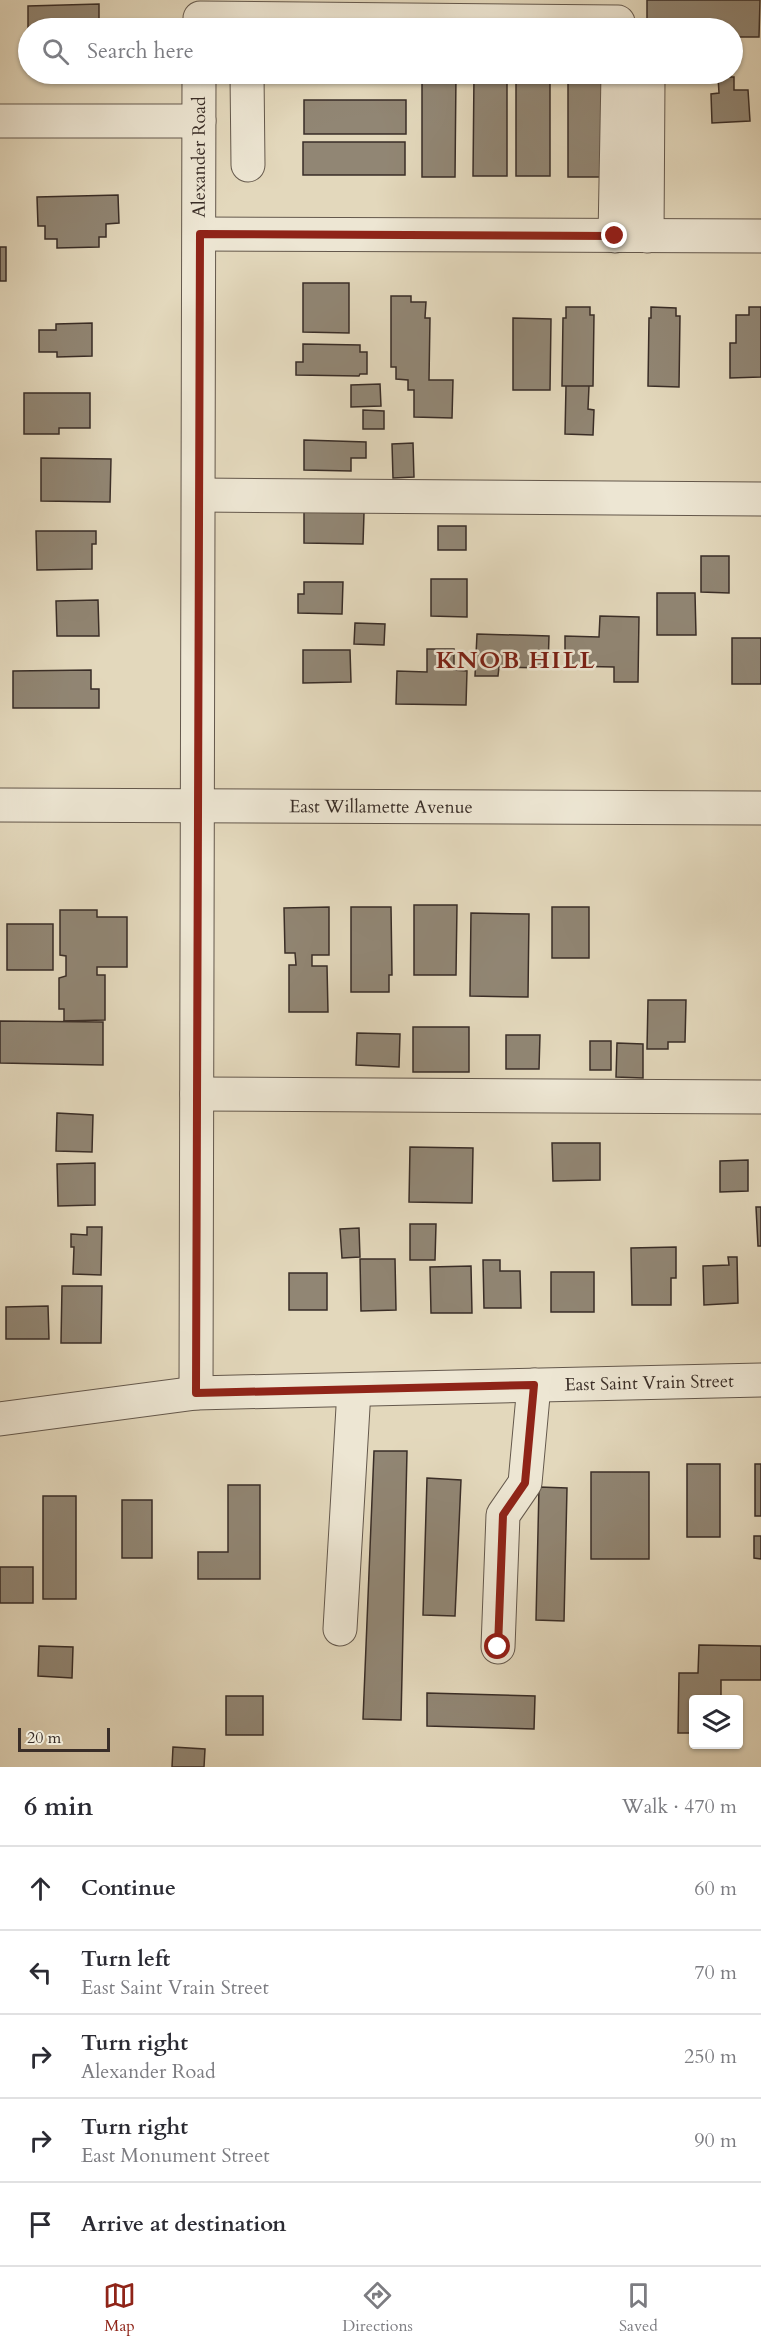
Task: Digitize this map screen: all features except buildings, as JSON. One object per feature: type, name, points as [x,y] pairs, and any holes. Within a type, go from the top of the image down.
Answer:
[{"type":"street","name":"Alexander Road","points":[[196,1393],[199,84]]},
{"type":"street","points":[[247,84],[248,165]]},
{"type":"street","points":[[631,236],[633,84]]},
{"type":"street","points":[[0,121],[199,121]]},
{"type":"street","points":[[200,234],[761,236]]},
{"type":"street","points":[[199,495],[761,499]]},
{"type":"street","name":"East Willamette Avenue","points":[[0,805],[761,808]]},
{"type":"street","points":[[197,1094],[761,1097]]},
{"type":"street","name":"East Saint Vrain Street","points":[[0,1419],[196,1393],[761,1380]]},
{"type":"street","points":[[498,1647],[503,1515],[525,1483],[534,1385]]},
{"type":"street","points":[[340,1629],[354,1389]]},
{"type":"district","name":"KNOB HILL","points":[[516,660]]},
{"type":"route","points":[[498,1647],[503,1515],[525,1483],[534,1385],[196,1393],[200,234],[615,236]]}]
